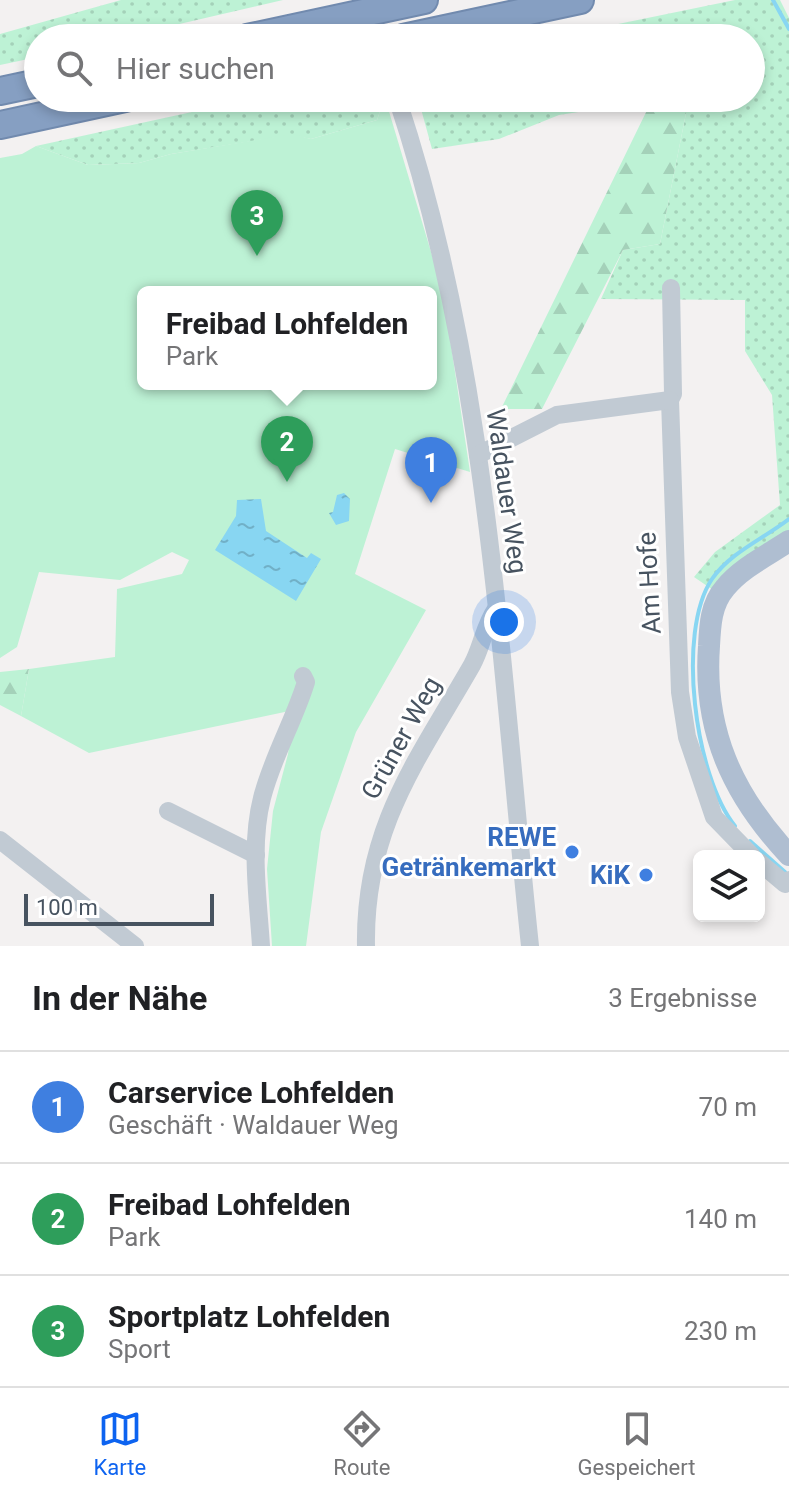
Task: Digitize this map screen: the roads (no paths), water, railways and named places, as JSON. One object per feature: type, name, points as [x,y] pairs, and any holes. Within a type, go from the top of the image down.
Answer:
[{"type":"highway","points":[[312,24],[424,0]]},
{"type":"highway","points":[[468,24],[580,0]]},
{"type":"highway","points":[[0,91],[24,86]]},
{"type":"highway","points":[[0,125],[60,112]]},
{"type":"main road","points":[[789,541],[737,576],[715,602],[706,685],[711,718],[733,777],[753,814],[789,855]]},
{"type":"street","name":"Waldauer Weg","points":[[401,112],[435,224],[478,455],[530,946]]},
{"type":"street","name":"Am Hofe","points":[[671,288],[673,394],[670,400],[680,692],[687,737],[714,817],[746,850]]},
{"type":"street","points":[[478,455],[571,411],[670,400]]},
{"type":"street","name":"Grüner Weg","points":[[366,946],[371,882],[395,798],[422,745],[472,664],[496,609]]},
{"type":"street","points":[[261,946],[256,855],[262,798],[299,705],[306,682],[303,676]]},
{"type":"street","points":[[168,811],[256,855]]},
{"type":"street","points":[[0,840],[135,946]]},
{"type":"street","points":[[765,867],[785,884],[789,880]]},
{"type":"water","points":[[344,493],[350,499],[349,521],[336,525],[329,513],[333,512],[337,495]]},
{"type":"water","points":[[261,499],[266,531],[307,558],[311,553],[321,559],[296,601],[215,550],[236,516],[237,500]]},
{"type":"waterway","points":[[773,0],[789,29]]},
{"type":"waterway","points":[[735,826],[709,774],[701,740],[695,704],[695,633],[701,603],[720,569],[789,519]]},
{"type":"waterway","points":[[750,841],[785,872]]},
{"type":"tunnel","points":[[364,3],[371,24]]},
{"type":"place","name":"Sportplatz Lohfelden","points":[[257,256]]},
{"type":"place","name":"Freibad Lohfelden","points":[[287,482]]},
{"type":"place","name":"Carservice Lohfelden","points":[[431,503]]},
{"type":"place","name":"REWE Getränkemarkt","points":[[572,852]]},
{"type":"place","name":"KiK","points":[[646,875]]}]
